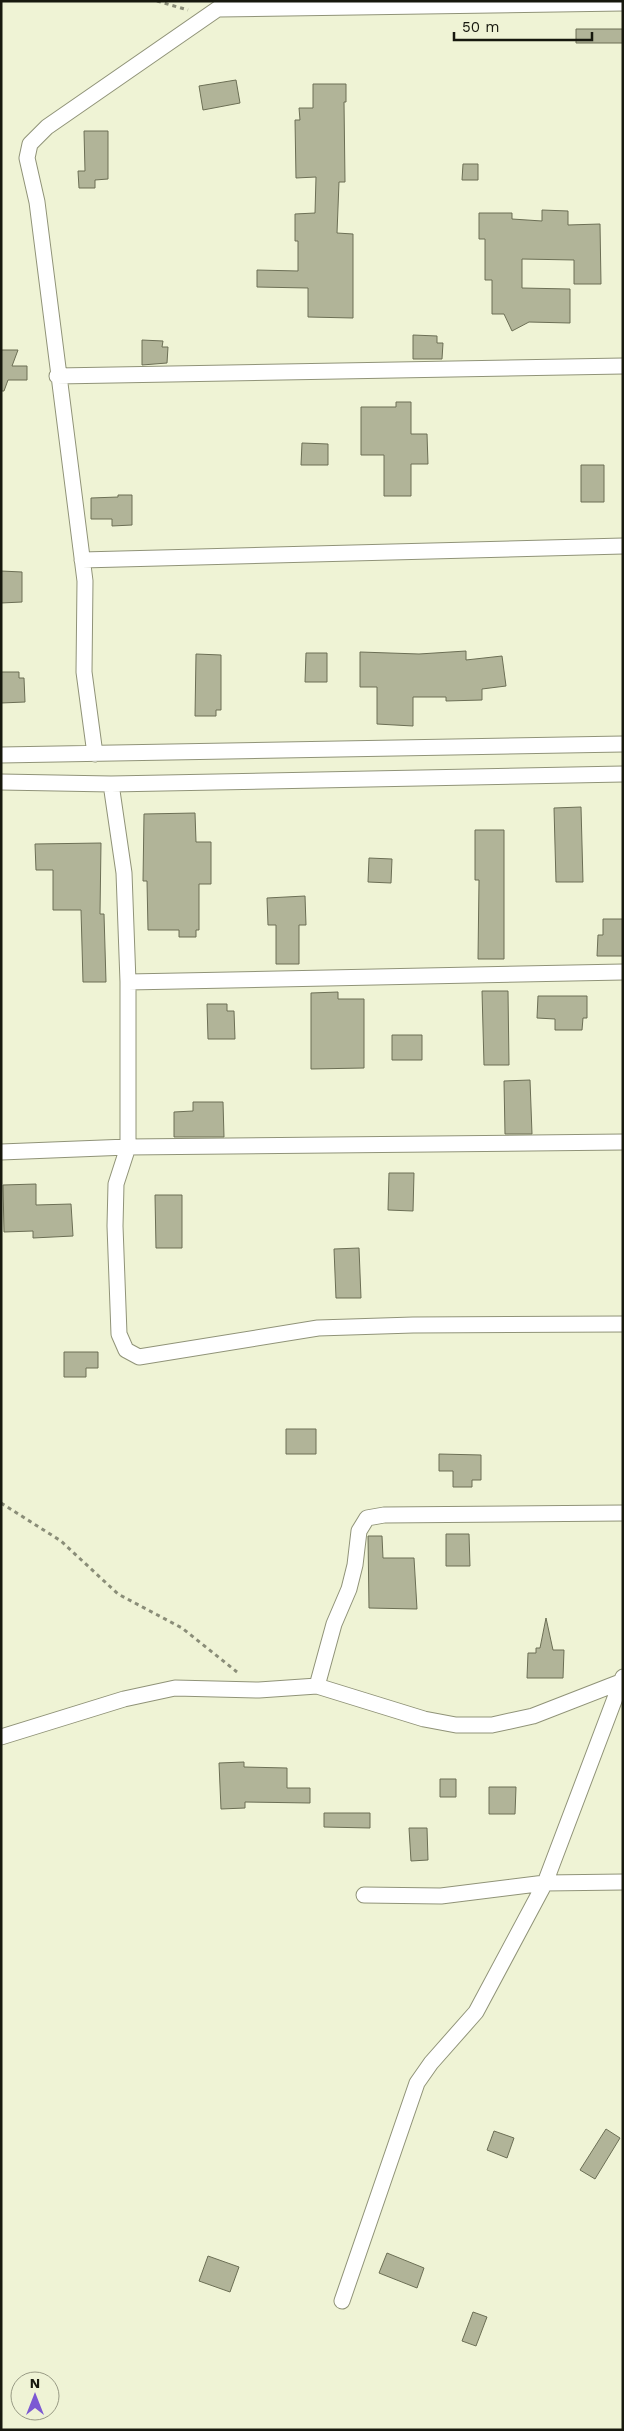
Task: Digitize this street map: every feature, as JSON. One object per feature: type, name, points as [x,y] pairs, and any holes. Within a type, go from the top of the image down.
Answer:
[{"type":"street","points":[[95,754],[84,672],[85,581],[37,202],[27,158],[30,144],[48,127],[224,5],[623,3]]},
{"type":"street","points":[[58,376],[623,366]]},
{"type":"street","points":[[82,560],[623,546]]},
{"type":"street","points":[[1,755],[623,744]]},
{"type":"street","points":[[1,782],[110,784],[623,774]]},
{"type":"street","points":[[110,784],[124,874],[128,982],[128,1147],[116,1184],[115,1226],[119,1334],[126,1350],[139,1357],[318,1328],[413,1325],[623,1324]]},
{"type":"street","points":[[128,982],[623,972]]},
{"type":"street","points":[[1,1152],[128,1147],[623,1142]]},
{"type":"street","points":[[316,1686],[334,1624],[349,1589],[355,1565],[359,1531],[367,1518],[384,1515],[623,1513]]},
{"type":"street","points":[[1,1737],[151,1692],[176,1688],[259,1690],[316,1686],[424,1719],[456,1725],[492,1725],[533,1716],[622,1680]]},
{"type":"street","points":[[342,2301],[417,2083],[431,2063],[476,2012],[545,1883],[622,1680]]},
{"type":"street","points":[[364,1895],[441,1896],[545,1883],[623,1882]]},
{"type":"path","points":[[1,1503],[61,1541],[118,1594],[182,1628],[259,1690]]},
{"type":"building","points":[[576,29],[623,29],[623,43],[576,43]]},
{"type":"building","points":[[236,80],[240,103],[203,110],[199,86]]},
{"type":"building","points":[[313,84],[346,84],[346,102],[344,102],[345,182],[339,182],[337,233],[353,234],[353,318],[308,317],[308,288],[257,287],[257,270],[298,271],[298,241],[295,241],[295,214],[315,213],[316,177],[296,178],[295,120],[300,120],[299,108],[313,108]]},
{"type":"building","points":[[84,131],[108,131],[108,179],[95,180],[95,188],[79,188],[78,171],[85,171]]},
{"type":"building","points":[[463,164],[478,164],[478,180],[462,180]]},
{"type":"building","points":[[542,210],[568,211],[568,225],[600,224],[601,284],[574,284],[574,260],[522,259],[522,288],[570,289],[570,323],[529,322],[512,331],[504,314],[492,314],[492,280],[485,280],[485,239],[479,239],[479,213],[512,213],[512,219],[542,221]]},
{"type":"building","points":[[413,335],[437,336],[437,343],[443,343],[442,359],[413,359]]},
{"type":"building","points":[[142,340],[163,341],[162,347],[168,347],[167,363],[142,365]]},
{"type":"building","points":[[1,350],[18,350],[12,366],[27,366],[27,380],[8,380],[4,391],[1,391]]},
{"type":"building","points":[[396,402],[411,402],[411,434],[427,434],[428,464],[411,464],[411,496],[384,496],[384,455],[361,455],[361,407],[396,407]]},
{"type":"building","points":[[302,443],[328,444],[328,465],[301,465]]},
{"type":"building","points":[[581,465],[604,465],[604,502],[581,502]]},
{"type":"building","points":[[118,495],[132,495],[132,525],[112,526],[112,519],[91,519],[91,498],[118,497]]},
{"type":"building","points":[[1,571],[22,572],[22,602],[1,603]]},
{"type":"building","points":[[466,651],[466,660],[502,656],[506,686],[482,689],[482,700],[446,701],[446,697],[413,697],[413,726],[377,724],[377,687],[360,687],[360,652],[419,654]]},
{"type":"building","points":[[306,653],[327,653],[327,682],[305,682]]},
{"type":"building","points":[[196,654],[221,655],[221,710],[216,710],[216,716],[195,716]]},
{"type":"building","points":[[1,672],[19,672],[19,678],[24,678],[25,702],[1,703]]},
{"type":"building","points":[[581,807],[583,882],[556,882],[554,808]]},
{"type":"building","points":[[195,813],[196,842],[211,842],[211,884],[199,884],[199,930],[196,930],[196,937],[179,937],[179,930],[148,930],[147,881],[143,881],[144,814]]},
{"type":"building","points":[[475,830],[504,830],[504,959],[478,959],[479,880],[475,880]]},
{"type":"building","points":[[101,843],[100,914],[104,914],[106,982],[83,982],[81,910],[53,910],[53,870],[36,870],[35,844]]},
{"type":"building","points":[[369,858],[392,859],[391,883],[368,882]]},
{"type":"building","points":[[305,896],[306,925],[299,925],[299,964],[276,964],[276,925],[268,925],[267,898]]},
{"type":"building","points":[[603,919],[623,919],[623,956],[597,956],[598,935],[603,935]]},
{"type":"building","points":[[482,991],[508,991],[509,1065],[484,1065]]},
{"type":"building","points":[[338,992],[338,999],[364,999],[364,1068],[311,1069],[311,993]]},
{"type":"building","points":[[538,996],[587,996],[587,1018],[583,1018],[582,1030],[555,1030],[555,1019],[537,1018]]},
{"type":"building","points":[[207,1004],[227,1004],[227,1011],[234,1011],[235,1039],[208,1039]]},
{"type":"building","points":[[392,1035],[422,1035],[422,1060],[392,1060]]},
{"type":"building","points":[[530,1080],[532,1134],[505,1134],[504,1081]]},
{"type":"building","points":[[193,1102],[223,1102],[224,1137],[174,1137],[174,1112],[193,1111]]},
{"type":"building","points":[[389,1173],[414,1173],[413,1211],[388,1210]]},
{"type":"building","points":[[36,1184],[36,1205],[71,1204],[73,1236],[33,1238],[33,1231],[4,1232],[3,1185]]},
{"type":"building","points":[[155,1195],[182,1195],[182,1248],[156,1248]]},
{"type":"building","points":[[359,1248],[361,1298],[336,1298],[334,1249]]},
{"type":"building","points":[[64,1352],[98,1352],[98,1368],[86,1368],[86,1377],[64,1377]]},
{"type":"building","points":[[286,1429],[316,1429],[316,1454],[286,1454]]},
{"type":"building","points":[[439,1454],[481,1455],[481,1480],[472,1480],[472,1487],[453,1487],[453,1471],[439,1471]]},
{"type":"building","points":[[446,1534],[469,1534],[470,1566],[446,1566]]},
{"type":"building","points":[[368,1536],[382,1536],[383,1558],[414,1558],[417,1609],[369,1608]]},
{"type":"building","points":[[546,1618],[553,1650],[564,1650],[563,1678],[527,1678],[528,1653],[536,1653],[536,1648],[540,1648]]},
{"type":"building","points":[[244,1762],[244,1767],[287,1768],[287,1788],[310,1788],[310,1803],[245,1802],[245,1808],[221,1809],[219,1763]]},
{"type":"building","points":[[440,1779],[456,1779],[456,1797],[440,1797]]},
{"type":"building","points":[[489,1787],[516,1787],[515,1814],[489,1814]]},
{"type":"building","points":[[324,1813],[370,1813],[370,1828],[324,1827]]},
{"type":"building","points":[[409,1828],[427,1828],[428,1860],[411,1861]]},
{"type":"building","points":[[606,2129],[620,2138],[595,2179],[580,2170]]},
{"type":"building","points":[[494,2131],[514,2138],[507,2158],[487,2150]]},
{"type":"building","points":[[387,2253],[424,2268],[417,2288],[379,2273]]},
{"type":"building","points":[[208,2256],[239,2267],[230,2292],[199,2281]]},
{"type":"building","points":[[473,2312],[487,2317],[476,2346],[462,2341]]}]
